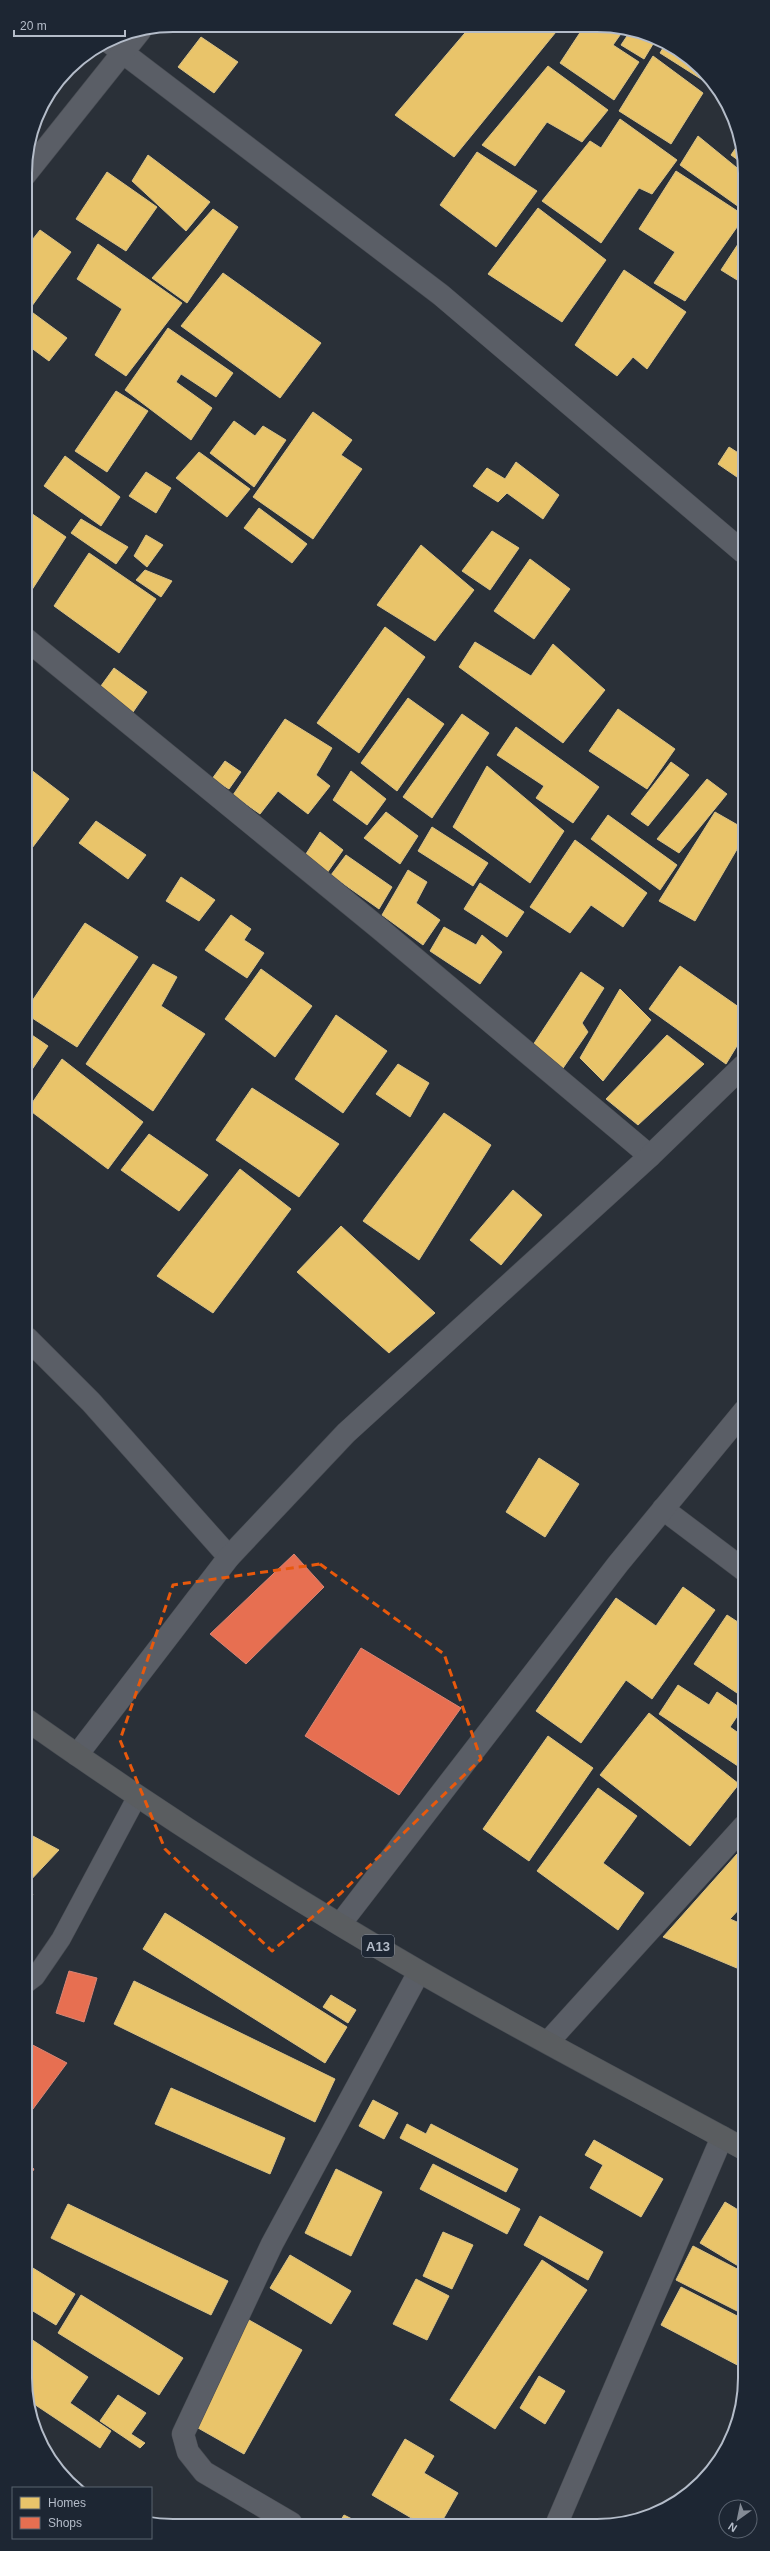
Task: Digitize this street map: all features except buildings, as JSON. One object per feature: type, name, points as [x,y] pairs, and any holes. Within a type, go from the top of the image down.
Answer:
[{"type":"highway","name":"A13","points":[[32,1724],[77,1755],[288,1892],[420,1972],[738,2146]]},
{"type":"street","points":[[32,165],[116,48],[130,38]]},
{"type":"street","points":[[116,48],[441,295],[738,548]]},
{"type":"street","points":[[32,644],[380,929],[650,1156]]},
{"type":"street","points":[[77,1755],[229,1557],[346,1432],[650,1156],[738,1071]]},
{"type":"street","points":[[32,1343],[90,1402],[229,1557]]},
{"type":"street","points":[[341,1923],[608,1576],[738,1418]]},
{"type":"street","points":[[663,1509],[738,1565]]},
{"type":"street","points":[[548,2042],[738,1833]]},
{"type":"street","points":[[284,2519],[204,2472],[188,2452],[184,2434],[272,2244],[420,1972]]},
{"type":"street","points":[[559,2519],[722,2137]]},
{"type":"lane","points":[[32,1979],[61,1939],[138,1795]]},
{"type":"highlighted area","points":[[320,1564],[444,1654],[481,1759],[341,1893],[272,1951],[165,1849],[120,1740],[173,1585]]}]
